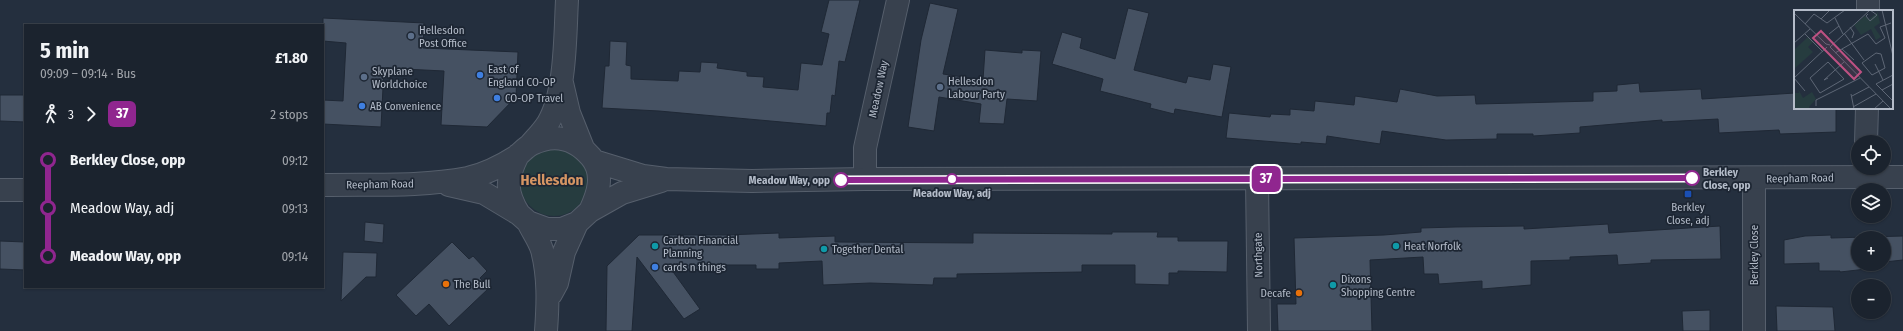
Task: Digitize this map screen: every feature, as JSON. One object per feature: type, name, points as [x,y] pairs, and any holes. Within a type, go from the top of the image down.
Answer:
[{"type":"street","points":[[546,331],[549,299],[542,249],[511,201],[508,186],[509,172],[524,150],[548,124],[562,80],[567,0]]},
{"type":"street","name":"Meadow Way","points":[[865,179],[865,148],[898,0]]},
{"type":"street","points":[[549,299],[557,283],[564,252],[599,193],[599,177],[569,113],[562,80]]},
{"type":"street","points":[[1866,109],[1866,135]]},
{"type":"street","name":"Reepham Road","points":[[324,184],[438,182],[469,178],[486,173],[547,138],[566,139],[588,155],[643,176],[666,180],[1754,178],[1851,173]]},
{"type":"street","name":"Reepham Road","points":[[1888,175],[1903,177]]},
{"type":"street","name":"Berkley Close","points":[[1754,178],[1754,331]]},
{"type":"street","name":"Reepham Road","points":[[438,182],[484,193],[523,218],[547,229],[562,229],[622,193],[641,186],[666,180]]},
{"type":"street","name":"Northgate","points":[[1257,180],[1259,331]]},
{"type":"street","points":[[0,190],[24,190]]},
{"type":"green space","points":[[547,148],[561,148],[573,154],[582,163],[588,175],[586,195],[578,206],[567,214],[561,216],[547,216],[541,214],[530,206],[522,195],[520,189],[520,175],[522,169],[530,158],[541,150]]},
{"type":"building","points":[[829,0],[860,0],[845,62],[839,61],[835,96],[832,95],[830,113],[827,113],[826,126],[659,111],[602,108],[605,66],[609,66],[610,41],[627,42],[626,65],[631,66],[631,79],[678,81],[679,71],[700,72],[701,62],[718,63],[717,68],[747,72],[747,76],[764,77],[763,87],[798,90],[801,63],[822,65],[829,34],[821,32]]},
{"type":"building","points":[[930,3],[958,9],[943,74],[983,80],[985,50],[1022,53],[1022,50],[1041,51],[1037,101],[1007,99],[1004,124],[979,123],[981,104],[939,97],[934,131],[908,127],[921,40]]},
{"type":"building","points":[[1128,8],[1149,13],[1134,70],[1186,83],[1188,76],[1210,80],[1213,64],[1231,67],[1222,117],[1175,109],[1174,114],[1150,108],[1151,104],[1100,91],[1103,79],[1052,64],[1062,32],[1082,38],[1080,48],[1115,59]]},
{"type":"building","points":[[323,18],[424,23],[423,48],[518,52],[516,97],[487,127],[441,125],[444,71],[384,68],[381,127],[324,124],[324,100],[343,101],[346,43],[324,41]]},
{"type":"building","points":[[1639,83],[1640,92],[1701,89],[1702,99],[1794,93],[1794,109],[1836,109],[1836,132],[1780,134],[1779,130],[1719,133],[1718,119],[1662,122],[1662,120],[1580,127],[1580,133],[1533,136],[1533,134],[1497,134],[1497,139],[1446,140],[1382,131],[1380,144],[1327,136],[1326,144],[1301,142],[1301,144],[1226,138],[1229,113],[1270,117],[1271,114],[1290,115],[1290,109],[1314,111],[1315,101],[1354,105],[1355,96],[1397,102],[1400,89],[1437,96],[1475,95],[1476,104],[1593,101],[1593,92],[1617,91],[1617,85]]},
{"type":"building","points":[[0,95],[24,95],[24,122],[0,121]]},
{"type":"building","points":[[365,222],[384,224],[383,243],[364,241]]},
{"type":"building","points":[[1608,224],[1609,233],[1720,226],[1721,259],[1651,260],[1651,263],[1618,265],[1617,255],[1570,257],[1570,260],[1531,261],[1531,285],[1482,289],[1482,281],[1439,284],[1438,274],[1424,274],[1423,257],[1370,260],[1372,331],[1278,331],[1277,304],[1296,304],[1294,238],[1384,235],[1421,232],[1421,228],[1524,226],[1524,229]]},
{"type":"building","points":[[1112,232],[1158,232],[1157,237],[1178,237],[1178,241],[1228,241],[1227,272],[1178,271],[1178,273],[1169,273],[1169,285],[1135,284],[1135,265],[1082,265],[1082,272],[957,274],[957,278],[934,278],[933,285],[870,283],[823,285],[822,261],[779,263],[779,269],[756,269],[756,265],[722,265],[721,270],[671,269],[700,309],[684,319],[637,257],[632,331],[606,331],[607,266],[639,235],[726,235],[779,233],[779,238],[835,236],[835,242],[973,243],[973,233],[1112,234]]},
{"type":"building","points":[[1831,235],[1831,238],[1851,237],[1851,271],[1819,271],[1819,263],[1784,264],[1784,240],[1805,236]]},
{"type":"building","points":[[1891,236],[1903,236],[1903,260],[1891,261]]},
{"type":"building","points":[[0,241],[24,242],[24,270],[0,269]]},
{"type":"building","name":"The Bull","points":[[452,242],[469,259],[473,256],[487,271],[480,278],[489,288],[449,326],[429,304],[416,316],[396,295]]},
{"type":"building","points":[[343,252],[377,253],[376,277],[366,277],[341,301]]},
{"type":"building","points":[[1776,306],[1833,307],[1835,331],[1777,331]]},
{"type":"building","points":[[1710,310],[1710,331],[1683,331],[1682,311]]},
{"type":"bus line","name":"37","points":[[841,180],[1692,178]]},
{"type":"place","name":"Hellesdon Post Office","points":[[411,36]]},
{"type":"place","name":"East of England CO-OP","points":[[480,75]]},
{"type":"place","name":"Skyplane Worldchoice","points":[[364,77]]},
{"type":"place","name":"Hellesdon Labour Party","points":[[940,87]]},
{"type":"place","name":"CO-OP Travel","points":[[497,98]]},
{"type":"place","name":"AB Convenience","points":[[362,106]]},
{"type":"place","name":"Berkley Close, opp","points":[[1692,178]]},
{"type":"place","name":"Meadow Way, adj","points":[[952,179]]},
{"type":"place","name":"Meadow Way, opp","points":[[841,180]]},
{"type":"place","name":"Berkley Close, adj","points":[[1688,194]]},
{"type":"place","name":"Carlton Financial Planning","points":[[655,246]]},
{"type":"place","name":"Heat Norfolk","points":[[1396,246]]},
{"type":"place","name":"Together Dental","points":[[824,249]]},
{"type":"place","name":"cards n things","points":[[655,267]]},
{"type":"place","name":"The Bull","points":[[446,284]]},
{"type":"place","name":"Dixons Shopping Centre","points":[[1333,285]]},
{"type":"place","name":"Decafe","points":[[1299,293]]},
{"type":"district","name":"Hellesdon","points":[[552,180]]}]
